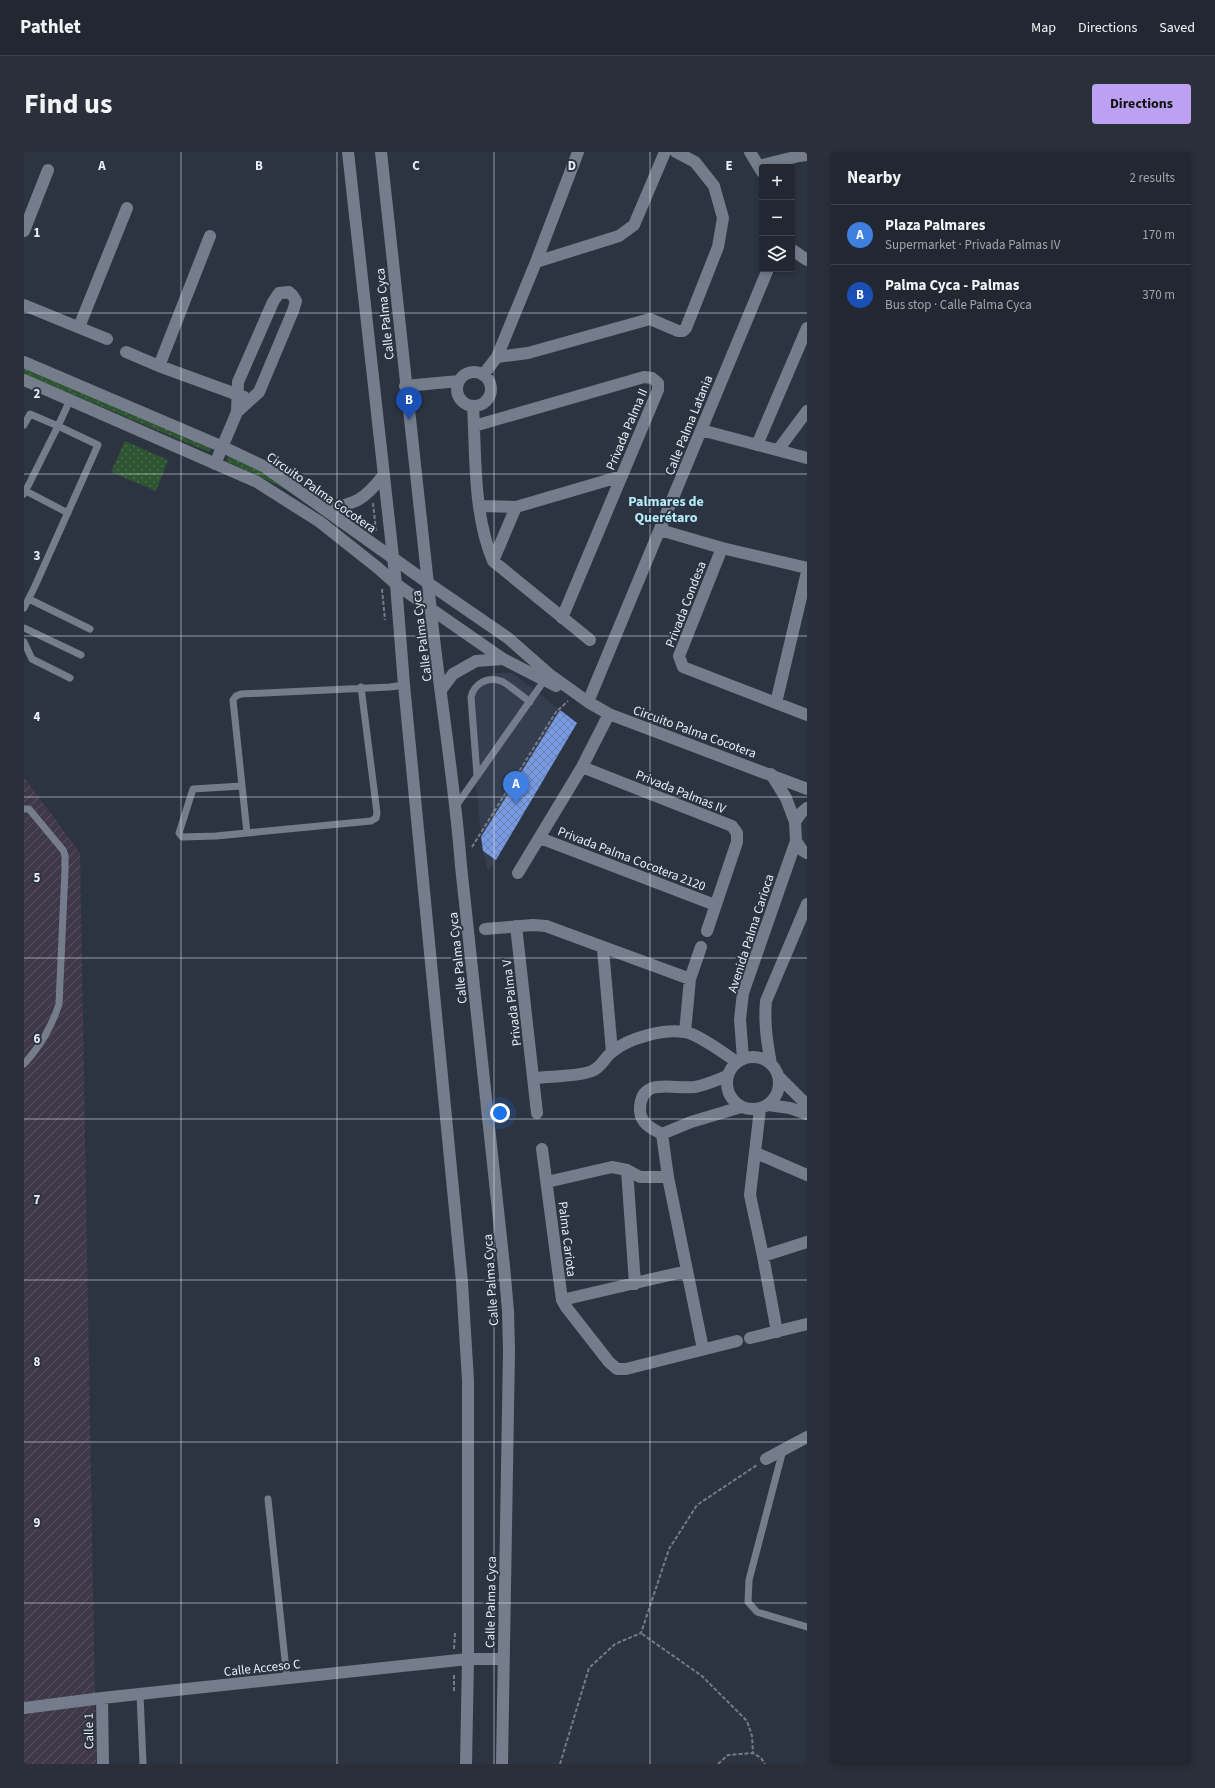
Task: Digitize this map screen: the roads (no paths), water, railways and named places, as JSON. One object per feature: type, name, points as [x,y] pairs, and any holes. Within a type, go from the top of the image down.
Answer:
[{"type":"street","name":"Calle Palma Cyca","points":[[348,152],[382,476],[396,584],[404,685],[465,1323],[468,1381],[468,1659],[466,1764]]},
{"type":"street","name":"Calle Palma Cyca","points":[[381,152],[428,583],[456,806],[508,1312],[502,1764]]},
{"type":"street","points":[[483,374],[497,357],[536,262],[578,152]]},
{"type":"street","points":[[536,262],[619,236],[634,225],[665,152]]},
{"type":"street","points":[[497,357],[528,354],[650,319],[678,331],[683,331],[686,328],[718,247],[723,218],[714,186],[695,162],[676,152]]},
{"type":"street","points":[[750,152],[759,166]]},
{"type":"street","points":[[775,164],[802,154]]},
{"type":"street","points":[[24,231],[48,170]]},
{"type":"street","points":[[79,327],[127,208]]},
{"type":"street","points":[[159,366],[210,236]]},
{"type":"street","points":[[795,252],[807,260]]},
{"type":"street","name":"Calle Palma Latania","points":[[588,702],[767,272]]},
{"type":"street","points":[[215,464],[237,412],[238,382],[273,302],[279,293],[289,292],[296,301],[259,392],[237,412]]},
{"type":"street","points":[[24,304],[107,339]]},
{"type":"street","points":[[757,445],[807,328]]},
{"type":"street","points":[[126,352],[159,366],[251,400]]},
{"type":"street","name":"Circuito Palma Cocotera","points":[[24,362],[223,447],[265,467],[393,559],[508,638],[546,678]]},
{"type":"street","points":[[474,372],[483,374],[489,381],[491,390],[488,399],[482,405],[473,406],[465,404],[460,399],[458,386],[465,374],[474,372]]},
{"type":"street","name":"Privada Palma II","points":[[474,426],[644,377],[652,378],[658,383],[658,390],[562,618]]},
{"type":"street","name":"Circuito Palma Cocotera","points":[[24,380],[257,482],[320,522],[396,584],[503,659],[546,678],[609,714],[771,774],[807,789]]},
{"type":"street","points":[[406,389],[458,386]]},
{"type":"street","points":[[473,406],[476,481],[486,543],[493,561],[590,640]]},
{"type":"street","points":[[778,450],[807,411]]},
{"type":"street","points":[[701,430],[807,458]]},
{"type":"street","points":[[326,510],[359,500],[372,490],[382,476]]},
{"type":"street","points":[[480,506],[516,507],[622,476]]},
{"type":"street","points":[[493,561],[516,507]]},
{"type":"street","name":"Privada Condesa","points":[[660,530],[722,548],[807,568]]},
{"type":"street","name":"Privada Condesa","points":[[722,548],[679,656],[682,667],[807,715]]},
{"type":"street","points":[[776,703],[807,572]]},
{"type":"street","points":[[441,690],[453,674],[476,661],[503,659]]},
{"type":"street","points":[[518,873],[582,767],[609,714]]},
{"type":"street","name":"Privada Palmas IV","points":[[582,767],[732,826],[737,833],[737,842],[707,931]]},
{"type":"street","name":"Avenida Palma Carioca","points":[[734,1066],[743,993],[796,841],[795,822],[786,798],[771,774]]},
{"type":"street","points":[[795,822],[801,813],[807,808]]},
{"type":"street","name":"Privada Palma Cocotera 2120","points":[[540,838],[715,905]]},
{"type":"street","points":[[796,841],[802,850],[807,853]]},
{"type":"street","points":[[807,904],[766,1001],[765,1035],[771,1064],[778,1077],[807,1105]]},
{"type":"street","name":"Privada Palma V","points":[[516,926],[538,1113]]},
{"type":"street","points":[[485,928],[546,926],[603,949],[690,979]]},
{"type":"street","points":[[685,1032],[690,979],[701,947]]},
{"type":"street","points":[[603,949],[612,1052]]},
{"type":"street","points":[[535,1078],[592,1071],[601,1066],[612,1052],[639,1037],[653,1034],[685,1032],[709,1044],[734,1066]]},
{"type":"street","points":[[703,1350],[668,1177],[663,1140],[649,1128],[640,1113],[641,1102],[644,1094],[652,1088],[666,1086],[681,1088],[695,1087],[734,1066],[757,1058],[771,1064]]},
{"type":"street","points":[[734,1066],[726,1088],[731,1099],[741,1107],[750,1110],[764,1107],[790,1108],[807,1114]]},
{"type":"street","points":[[777,1332],[750,1195],[764,1107],[775,1097],[779,1087],[778,1077]]},
{"type":"street","points":[[663,1140],[691,1122],[741,1107]]},
{"type":"street","name":"Palma Cariota","points":[[542,1149],[562,1300],[609,1362],[617,1369],[626,1369],[737,1341]]},
{"type":"street","points":[[756,1153],[807,1175]]},
{"type":"street","points":[[547,1182],[612,1167],[627,1170],[640,1177],[668,1177]]},
{"type":"street","points":[[627,1170],[636,1284]]},
{"type":"street","points":[[763,1256],[807,1242]]},
{"type":"street","points":[[562,1300],[687,1271]]},
{"type":"street","points":[[750,1338],[807,1324]]},
{"type":"street","points":[[766,1459],[807,1437]]},
{"type":"street","name":"Calle Acceso C","points":[[24,1708],[102,1698],[468,1659],[503,1659]]},
{"type":"street","name":"Calle 1","points":[[102,1698],[103,1764]]},
{"type":"lane","points":[[68,513],[24,492],[70,400]]},
{"type":"lane","points":[[24,425],[30,414],[98,445],[24,608]]},
{"type":"lane","points":[[29,599],[90,629]]},
{"type":"lane","points":[[24,628],[81,656]]},
{"type":"lane","points":[[24,642],[32,659],[70,678]]},
{"type":"lane","points":[[456,806],[546,678]]},
{"type":"lane","points":[[477,775],[471,697],[472,691],[483,681],[501,681],[530,702]]},
{"type":"lane","points":[[247,833],[233,700],[236,696],[241,694],[404,685]]},
{"type":"lane","points":[[242,786],[193,789],[179,833],[182,837],[247,833],[371,821],[376,818],[377,813],[361,687]]},
{"type":"lane","points":[[24,809],[30,809],[63,850],[65,855],[59,1004],[53,1024],[37,1049],[24,1064]]},
{"type":"lane","points":[[783,1450],[749,1580],[748,1602],[757,1612],[807,1627]]},
{"type":"lane","points":[[268,1499],[287,1678]]},
{"type":"lane","points":[[140,1694],[143,1764]]},
{"type":"place","name":"Palma Cyca - Palmas","points":[[409,420]]},
{"type":"place","name":"Plaza Palmares","points":[[516,804]]},
{"type":"district","name":"Palmares de Querétaro","points":[[666,510]]}]
